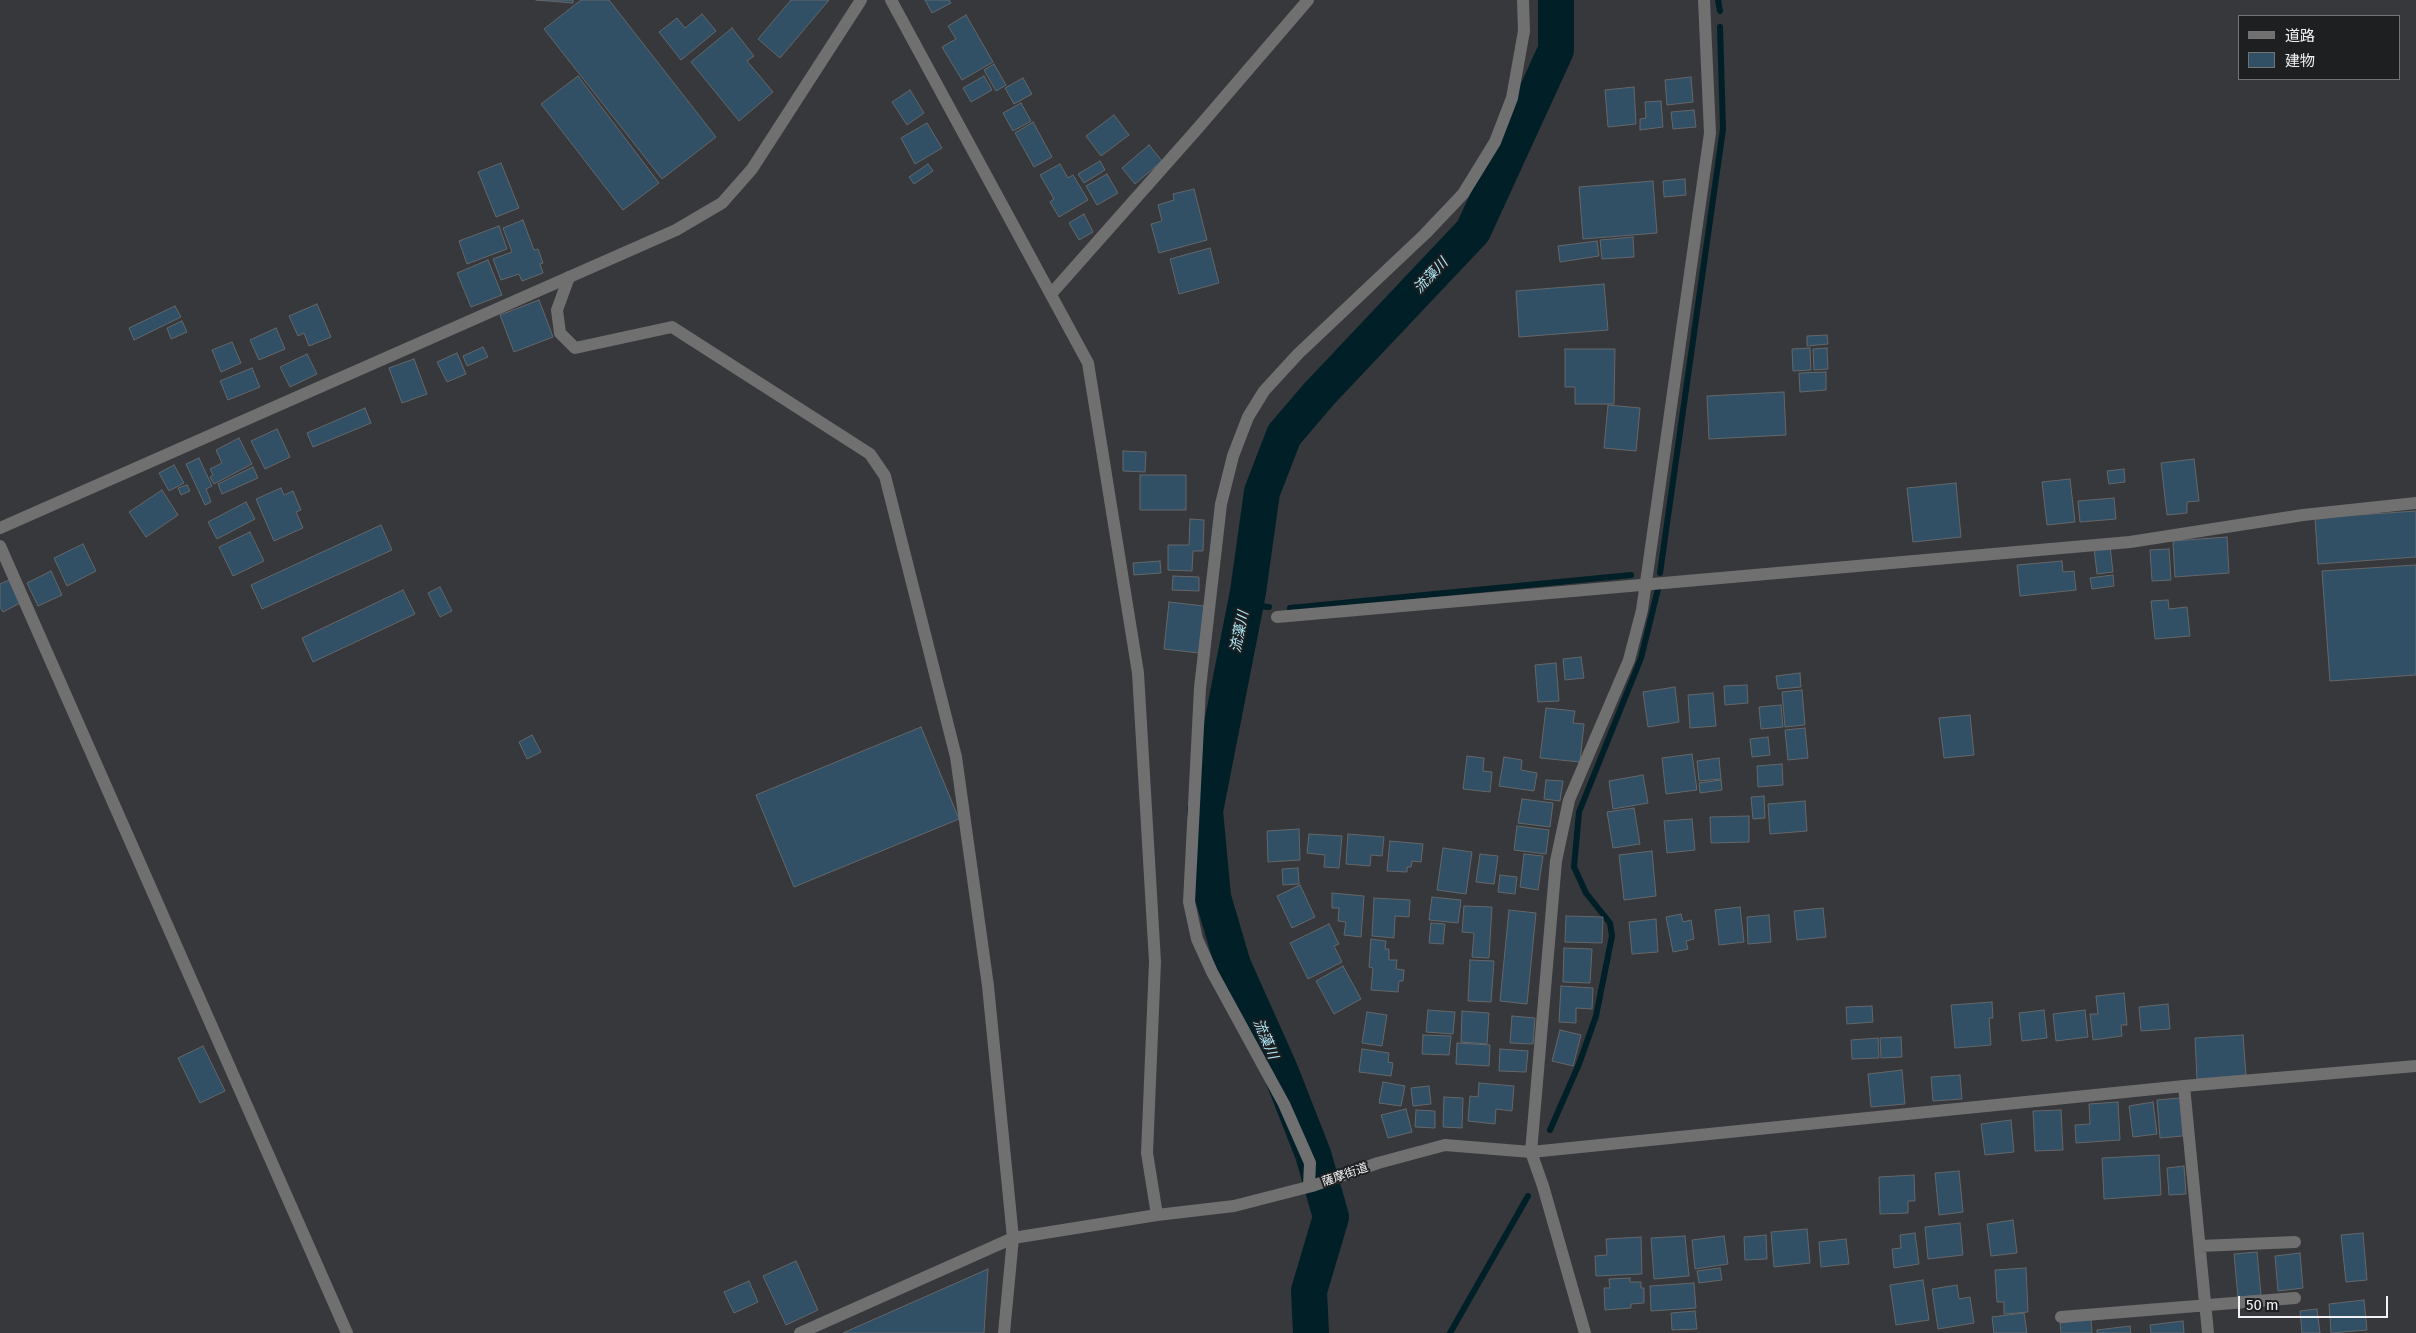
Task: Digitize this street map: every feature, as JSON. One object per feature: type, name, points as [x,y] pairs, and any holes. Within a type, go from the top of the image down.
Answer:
[{"type":"street","points":[[0,528],[676,230],[722,203],[752,169],[861,0]]},
{"type":"street","points":[[891,0],[1088,363],[1138,673],[1155,962],[1147,1153],[1157,1215]]},
{"type":"street","points":[[1051,294],[1308,0]]},
{"type":"street","points":[[1311,1186],[1310,1162],[1284,1104],[1212,972],[1198,939],[1189,902],[1200,688],[1221,504],[1233,456],[1248,417],[1264,391],[1298,354],[1424,234],[1463,194],[1495,142],[1512,98],[1524,31],[1523,0]]},
{"type":"street","points":[[1585,1333],[1543,1186],[1531,1152],[1558,852],[1569,800],[1629,660],[1642,610],[1657,584],[1710,133],[1704,0]]},
{"type":"street","points":[[569,277],[557,310],[560,333],[575,348],[672,327],[870,454],[885,476],[956,757],[988,986],[1013,1238],[1004,1333]]},
{"type":"street","points":[[1276,617],[2130,542],[2303,514],[2416,503]]},
{"type":"street","points":[[0,546],[347,1333]]},
{"type":"street","name":"薩摩街道","points":[[800,1333],[1013,1238],[1157,1215],[1234,1206],[1311,1186],[1378,1163],[1445,1145],[1531,1152],[2184,1086],[2416,1066]]},
{"type":"street","points":[[2184,1086],[2208,1333]]},
{"type":"street","points":[[2200,1246],[2295,1242]]},
{"type":"street","points":[[2061,1317],[2295,1298]]},
{"type":"building","points":[[536,0],[573,0],[573,3]]},
{"type":"building","points":[[581,0],[609,0],[716,137],[662,179],[544,29]]},
{"type":"building","points":[[791,0],[829,0],[780,58],[758,39]]},
{"type":"building","points":[[925,0],[949,0],[951,3],[932,13]]},
{"type":"building","points":[[702,14],[716,31],[681,60],[659,32],[677,18],[685,28]]},
{"type":"building","points":[[966,15],[993,62],[962,80],[942,47],[956,39],[948,26]]},
{"type":"building","points":[[732,28],[754,56],[747,61],[773,92],[739,121],[691,62]]},
{"type":"building","points":[[994,64],[1006,85],[996,91],[984,70]]},
{"type":"building","points":[[578,76],[659,183],[623,210],[541,104]]},
{"type":"building","points":[[984,76],[992,90],[971,102],[963,88]]},
{"type":"building","points":[[1691,77],[1693,102],[1667,105],[1665,80]]},
{"type":"building","points":[[1023,78],[1032,94],[1014,104],[1005,88]]},
{"type":"building","points":[[1634,87],[1636,124],[1608,127],[1605,90]]},
{"type":"building","points":[[910,90],[924,113],[907,125],[892,102]]},
{"type":"building","points":[[1661,101],[1663,127],[1640,130],[1640,119],[1646,118],[1645,102]]},
{"type":"building","points":[[1021,103],[1031,121],[1013,131],[1003,113]]},
{"type":"building","points":[[1694,110],[1696,127],[1673,129],[1671,112]]},
{"type":"building","points":[[1114,115],[1129,135],[1101,156],[1086,136]]},
{"type":"building","points":[[1033,122],[1052,157],[1034,167],[1015,133]]},
{"type":"building","points":[[927,123],[942,148],[915,164],[901,138]]},
{"type":"building","points":[[1149,145],[1162,161],[1135,184],[1122,168]]},
{"type":"building","points":[[1100,161],[1105,170],[1084,183],[1078,174]]},
{"type":"building","points":[[501,163],[519,208],[496,217],[478,172]]},
{"type":"building","points":[[928,164],[933,171],[914,184],[909,177]]},
{"type":"building","points":[[1060,164],[1068,178],[1073,175],[1088,200],[1059,217],[1050,202],[1054,199],[1040,175]]},
{"type":"building","points":[[1107,174],[1118,193],[1097,205],[1086,186]]},
{"type":"building","points":[[1685,179],[1686,195],[1664,197],[1663,181]]},
{"type":"building","points":[[1653,181],[1657,233],[1583,239],[1579,187]]},
{"type":"building","points":[[1194,189],[1207,240],[1159,253],[1151,224],[1162,221],[1158,205],[1174,200],[1173,194]]},
{"type":"building","points":[[1084,214],[1093,232],[1079,240],[1069,223]]},
{"type":"building","points":[[523,220],[534,250],[538,249],[543,263],[540,264],[543,273],[522,281],[519,274],[501,280],[493,259],[512,252],[503,228]]},
{"type":"building","points":[[499,226],[507,249],[467,264],[459,241]]},
{"type":"building","points":[[1633,237],[1634,257],[1602,259],[1600,240]]},
{"type":"building","points":[[1597,241],[1599,256],[1560,262],[1558,246]]},
{"type":"building","points":[[1210,248],[1219,283],[1179,294],[1170,259]]},
{"type":"building","points":[[488,260],[502,295],[471,307],[457,273]]},
{"type":"building","points":[[1604,284],[1608,330],[1519,337],[1516,291]]},
{"type":"building","points":[[539,300],[553,337],[514,352],[500,315]]},
{"type":"building","points":[[317,304],[331,337],[309,346],[304,333],[298,336],[289,316]]},
{"type":"building","points":[[175,306],[181,317],[134,340],[129,328]]},
{"type":"building","points":[[182,321],[187,332],[171,339],[167,328]]},
{"type":"building","points":[[276,328],[285,349],[259,360],[250,340]]},
{"type":"building","points":[[1827,335],[1828,344],[1807,346],[1807,336]]},
{"type":"building","points":[[232,342],[241,363],[221,372],[212,350]]},
{"type":"building","points":[[483,347],[488,357],[467,366],[463,356]]},
{"type":"building","points":[[1810,348],[1811,370],[1793,371],[1792,349]]},
{"type":"building","points":[[1827,348],[1828,369],[1814,370],[1813,349]]},
{"type":"building","points":[[1565,349],[1615,349],[1614,404],[1575,404],[1575,387],[1565,387]]},
{"type":"building","points":[[457,353],[466,374],[447,382],[437,362]]},
{"type":"building","points":[[307,354],[317,374],[290,387],[280,367]]},
{"type":"building","points":[[414,359],[427,394],[402,403],[389,368]]},
{"type":"building","points":[[252,368],[260,387],[228,400],[220,381]]},
{"type":"building","points":[[1826,372],[1826,390],[1800,392],[1799,373]]},
{"type":"building","points":[[1784,392],[1786,435],[1709,439],[1707,396]]},
{"type":"building","points":[[1608,405],[1640,408],[1636,451],[1604,448]]},
{"type":"building","points":[[365,408],[371,423],[313,447],[307,433]]},
{"type":"building","points":[[277,429],[290,457],[265,469],[251,441]]},
{"type":"building","points":[[239,438],[252,464],[214,484],[210,477],[213,475],[210,469],[222,463],[216,450]]},
{"type":"building","points":[[1123,451],[1146,452],[1145,472],[1123,471]]},
{"type":"building","points":[[199,458],[212,486],[206,489],[211,502],[205,505],[186,464]]},
{"type":"building","points":[[2194,459],[2199,501],[2187,502],[2187,513],[2167,515],[2161,463]]},
{"type":"building","points":[[174,465],[184,483],[169,491],[159,473]]},
{"type":"building","points":[[253,467],[258,478],[222,494],[218,484]]},
{"type":"building","points":[[2124,469],[2125,482],[2109,484],[2107,471]]},
{"type":"building","points":[[1140,475],[1186,475],[1186,510],[1140,510]]},
{"type":"building","points":[[2070,479],[2075,522],[2047,525],[2042,482]]},
{"type":"building","points":[[1956,483],[1961,537],[1913,542],[1907,488]]},
{"type":"building","points":[[187,485],[190,491],[181,495],[178,488]]},
{"type":"building","points":[[281,488],[284,495],[293,491],[301,510],[296,512],[303,528],[274,541],[256,499]]},
{"type":"building","points":[[162,490],[178,515],[146,537],[129,512]]},
{"type":"building","points":[[2114,498],[2116,519],[2080,522],[2078,501]]},
{"type":"building","points":[[246,502],[255,519],[217,539],[208,522]]},
{"type":"building","points":[[2416,511],[2416,557],[2318,564],[2315,518]]},
{"type":"building","points":[[1190,519],[1204,520],[1203,551],[1193,551],[1192,571],[1168,570],[1168,545],[1189,545]]},
{"type":"building","points":[[381,525],[392,550],[262,609],[251,585]]},
{"type":"building","points":[[250,532],[264,561],[233,576],[219,547]]},
{"type":"building","points":[[2227,537],[2229,573],[2175,577],[2173,541]]},
{"type":"building","points":[[83,544],[96,571],[67,586],[54,558]]},
{"type":"building","points":[[2110,546],[2113,572],[2097,574],[2094,548]]},
{"type":"building","points":[[2169,549],[2171,580],[2152,581],[2150,550]]},
{"type":"building","points":[[1160,561],[1161,573],[1134,575],[1133,563]]},
{"type":"building","points":[[2062,561],[2063,572],[2074,571],[2076,590],[2020,596],[2017,565]]},
{"type":"building","points":[[2416,565],[2416,675],[2330,681],[2322,571]]},
{"type":"building","points":[[51,571],[62,595],[38,606],[27,583]]},
{"type":"building","points":[[2113,575],[2114,586],[2092,589],[2090,578]]},
{"type":"building","points":[[1173,576],[1199,577],[1199,591],[1172,590]]},
{"type":"building","points":[[9,580],[20,603],[3,612],[0,607],[0,584]]},
{"type":"building","points":[[440,587],[452,611],[440,617],[428,593]]},
{"type":"building","points":[[403,590],[415,614],[313,662],[302,638]]},
{"type":"building","points":[[2168,600],[2169,609],[2187,607],[2190,636],[2155,639],[2151,601]]},
{"type":"building","points":[[1169,602],[1204,606],[1199,653],[1164,649]]},
{"type":"building","points":[[1581,657],[1584,678],[1565,680],[1563,659]]},
{"type":"building","points":[[1556,663],[1559,701],[1538,702],[1535,665]]},
{"type":"building","points":[[1800,673],[1801,687],[1778,689],[1776,676]]},
{"type":"building","points":[[1747,685],[1748,703],[1725,705],[1724,686]]},
{"type":"building","points":[[1675,687],[1679,722],[1648,727],[1643,692]]},
{"type":"building","points":[[1802,690],[1805,725],[1785,727],[1782,692]]},
{"type":"building","points":[[1713,693],[1716,726],[1690,728],[1688,695]]},
{"type":"building","points":[[1781,705],[1783,727],[1761,729],[1759,707]]},
{"type":"building","points":[[1546,708],[1575,711],[1573,723],[1584,724],[1580,762],[1540,758]]},
{"type":"building","points":[[1970,715],[1974,755],[1944,758],[1939,718]]},
{"type":"building","points":[[921,727],[959,819],[794,887],[756,795]]},
{"type":"building","points":[[1805,728],[1808,758],[1788,760],[1785,730]]},
{"type":"building","points":[[532,735],[541,752],[527,759],[519,742]]},
{"type":"building","points":[[1768,737],[1770,755],[1752,757],[1750,739]]},
{"type":"building","points":[[1692,754],[1697,790],[1666,794],[1662,758]]},
{"type":"building","points":[[1467,756],[1484,758],[1483,771],[1492,772],[1490,792],[1463,789]]},
{"type":"building","points":[[1504,757],[1522,760],[1521,770],[1537,773],[1534,791],[1499,786]]},
{"type":"building","points":[[1719,758],[1721,779],[1699,781],[1697,761]]},
{"type":"building","points":[[1782,764],[1783,785],[1758,787],[1757,766]]},
{"type":"building","points":[[1643,775],[1648,803],[1613,809],[1609,781]]},
{"type":"building","points":[[1546,780],[1563,781],[1560,801],[1544,799]]},
{"type":"building","points":[[1721,780],[1722,790],[1700,793],[1699,783]]},
{"type":"building","points":[[1764,796],[1765,818],[1753,819],[1751,797]]},
{"type":"building","points":[[1522,799],[1553,803],[1550,827],[1518,823]]},
{"type":"building","points":[[1805,801],[1807,831],[1770,834],[1768,804]]},
{"type":"building","points":[[1634,808],[1640,844],[1613,848],[1607,812]]},
{"type":"building","points":[[1749,816],[1749,842],[1711,843],[1710,817]]},
{"type":"building","points":[[1692,819],[1695,850],[1667,853],[1664,821]]},
{"type":"building","points":[[1517,826],[1549,830],[1546,854],[1514,850]]},
{"type":"building","points":[[1299,829],[1300,860],[1268,862],[1267,831]]},
{"type":"building","points":[[1309,834],[1342,836],[1339,868],[1324,867],[1325,855],[1307,853]]},
{"type":"building","points":[[1348,834],[1384,837],[1382,856],[1371,855],[1370,866],[1346,864]]},
{"type":"building","points":[[1390,841],[1423,844],[1421,862],[1412,861],[1411,867],[1407,867],[1407,872],[1387,871]]},
{"type":"building","points":[[1443,848],[1472,852],[1466,894],[1437,890]]},
{"type":"building","points":[[1652,851],[1656,896],[1624,900],[1619,855]]},
{"type":"building","points":[[1480,854],[1498,856],[1494,884],[1476,882]]},
{"type":"building","points":[[1524,854],[1543,856],[1538,890],[1520,887]]},
{"type":"building","points":[[1298,868],[1299,884],[1283,885],[1282,869]]},
{"type":"building","points":[[1500,875],[1517,877],[1515,894],[1498,892]]},
{"type":"building","points":[[1300,885],[1315,917],[1292,928],[1277,896]]},
{"type":"building","points":[[1332,893],[1364,896],[1361,937],[1344,935],[1346,922],[1338,921],[1339,908],[1332,908]]},
{"type":"building","points":[[1432,897],[1461,900],[1458,923],[1429,920]]},
{"type":"building","points":[[1374,898],[1410,900],[1409,917],[1395,916],[1394,938],[1372,936]]},
{"type":"building","points":[[1464,906],[1492,907],[1489,958],[1472,957],[1474,933],[1462,932]]},
{"type":"building","points":[[1740,907],[1744,942],[1719,945],[1715,910]]},
{"type":"building","points":[[1823,908],[1826,937],[1797,940],[1794,911]]},
{"type":"building","points":[[1509,910],[1536,913],[1527,1004],[1500,1001]]},
{"type":"building","points":[[1681,914],[1683,922],[1691,920],[1694,939],[1686,941],[1688,949],[1673,952],[1666,917]]},
{"type":"building","points":[[1769,915],[1771,942],[1748,944],[1747,917]]},
{"type":"building","points":[[1566,916],[1603,917],[1602,943],[1565,942]]},
{"type":"building","points":[[1656,919],[1658,952],[1632,954],[1629,922]]},
{"type":"building","points":[[1431,923],[1445,924],[1443,944],[1429,943]]},
{"type":"building","points":[[1329,924],[1339,944],[1334,946],[1342,962],[1308,979],[1290,943]]},
{"type":"building","points":[[1371,939],[1386,941],[1385,949],[1389,949],[1389,960],[1397,960],[1396,969],[1404,970],[1403,981],[1399,981],[1398,992],[1371,990],[1373,968],[1369,967]]},
{"type":"building","points":[[1564,948],[1592,949],[1590,983],[1563,982]]},
{"type":"building","points":[[1470,960],[1494,961],[1491,1002],[1468,1001]]},
{"type":"building","points":[[1343,966],[1361,999],[1334,1014],[1316,981]]},
{"type":"building","points":[[1561,986],[1593,988],[1592,1009],[1576,1008],[1576,1023],[1559,1022]]},
{"type":"building","points":[[2124,993],[2127,1025],[2121,1025],[2122,1036],[2093,1040],[2090,1014],[2098,1014],[2096,996]]},
{"type":"building","points":[[1992,1002],[1993,1018],[1989,1018],[1991,1045],[1955,1048],[1951,1005]]},
{"type":"building","points":[[2168,1004],[2170,1029],[2141,1031],[2139,1007]]},
{"type":"building","points":[[1872,1006],[1873,1022],[1847,1024],[1846,1007]]},
{"type":"building","points":[[1428,1010],[1455,1012],[1453,1034],[1426,1032]]},
{"type":"building","points":[[2044,1010],[2047,1038],[2022,1041],[2019,1013]]},
{"type":"building","points":[[2085,1010],[2088,1037],[2056,1041],[2053,1014]]},
{"type":"building","points":[[1462,1011],[1489,1013],[1487,1044],[1461,1042]]},
{"type":"building","points":[[1367,1012],[1387,1015],[1382,1046],[1362,1043]]},
{"type":"building","points":[[1512,1016],[1535,1018],[1533,1044],[1510,1043]]},
{"type":"building","points":[[1560,1030],[1581,1035],[1573,1066],[1552,1061]]},
{"type":"building","points":[[1423,1035],[1451,1036],[1449,1055],[1422,1054]]},
{"type":"building","points":[[2243,1035],[2246,1075],[2197,1079],[2195,1038]]},
{"type":"building","points":[[1901,1037],[1902,1057],[1881,1058],[1880,1038]]},
{"type":"building","points":[[1878,1038],[1879,1058],[1852,1059],[1851,1040]]},
{"type":"building","points":[[1457,1043],[1490,1045],[1489,1066],[1456,1064]]},
{"type":"building","points":[[203,1046],[225,1091],[200,1103],[178,1058]]},
{"type":"building","points":[[1362,1049],[1389,1053],[1388,1062],[1393,1063],[1391,1076],[1359,1072]]},
{"type":"building","points":[[1500,1049],[1528,1051],[1526,1072],[1499,1071]]},
{"type":"building","points":[[1902,1070],[1905,1104],[1871,1107],[1868,1074]]},
{"type":"building","points":[[1960,1075],[1962,1099],[1933,1101],[1931,1077]]},
{"type":"building","points":[[1383,1082],[1405,1086],[1401,1106],[1379,1103]]},
{"type":"building","points":[[1479,1083],[1514,1086],[1512,1111],[1496,1109],[1495,1124],[1468,1121],[1470,1096],[1478,1097]]},
{"type":"building","points":[[1429,1086],[1431,1104],[1413,1106],[1411,1088]]},
{"type":"building","points":[[1444,1097],[1463,1098],[1462,1128],[1443,1127]]},
{"type":"building","points":[[2180,1098],[2183,1136],[2160,1138],[2157,1100]]},
{"type":"building","points":[[2118,1102],[2120,1140],[2076,1143],[2075,1125],[2090,1124],[2089,1104]]},
{"type":"building","points":[[2153,1102],[2157,1134],[2133,1137],[2129,1106]]},
{"type":"building","points":[[1406,1109],[1412,1132],[1388,1138],[1381,1115]]},
{"type":"building","points":[[1416,1110],[1435,1111],[1435,1128],[1415,1127]]},
{"type":"building","points":[[2061,1110],[2063,1150],[2035,1151],[2033,1111]]},
{"type":"building","points":[[2011,1120],[2014,1152],[1985,1155],[1981,1124]]},
{"type":"building","points":[[2159,1155],[2161,1195],[2104,1199],[2102,1158]]},
{"type":"building","points":[[2184,1166],[2186,1194],[2169,1195],[2167,1168]]},
{"type":"building","points":[[1959,1171],[1963,1212],[1939,1215],[1935,1173]]},
{"type":"building","points":[[1914,1175],[1915,1201],[1908,1201],[1908,1213],[1880,1214],[1879,1177]]},
{"type":"building","points":[[2013,1220],[2017,1253],[1991,1256],[1987,1224]]},
{"type":"building","points":[[1960,1223],[1963,1255],[1928,1259],[1925,1227]]},
{"type":"building","points":[[1807,1229],[1810,1263],[1774,1267],[1771,1232]]},
{"type":"building","points":[[1915,1233],[1919,1264],[1894,1268],[1892,1249],[1901,1248],[1900,1235]]},
{"type":"building","points":[[2363,1233],[2367,1280],[2346,1282],[2341,1235]]},
{"type":"building","points":[[1766,1235],[1767,1259],[1745,1260],[1744,1237]]},
{"type":"building","points":[[1685,1236],[1689,1276],[1654,1279],[1651,1238]]},
{"type":"building","points":[[1724,1236],[1728,1264],[1695,1269],[1692,1240]]},
{"type":"building","points":[[1641,1237],[1642,1274],[1596,1276],[1595,1256],[1607,1255],[1606,1239]]},
{"type":"building","points":[[1846,1239],[1849,1264],[1821,1267],[1819,1242]]},
{"type":"building","points":[[2257,1252],[2261,1295],[2238,1297],[2234,1254]]},
{"type":"building","points":[[2300,1253],[2303,1288],[2278,1291],[2275,1256]]},
{"type":"building","points":[[796,1261],[818,1310],[786,1325],[763,1276]]},
{"type":"building","points":[[1720,1268],[1722,1280],[1699,1283],[1697,1271]]},
{"type":"building","points":[[2026,1268],[2028,1312],[2004,1314],[2004,1302],[1997,1302],[1995,1270]]},
{"type":"building","points":[[988,1269],[984,1333],[843,1333]]},
{"type":"building","points":[[1630,1278],[1630,1282],[1641,1282],[1641,1288],[1644,1288],[1644,1303],[1631,1304],[1631,1308],[1605,1310],[1604,1288],[1610,1288],[1609,1279]]},
{"type":"building","points":[[1923,1280],[1929,1320],[1896,1325],[1890,1285]]},
{"type":"building","points":[[749,1281],[758,1302],[734,1313],[724,1292]]},
{"type":"building","points":[[1694,1283],[1696,1308],[1651,1311],[1650,1286]]},
{"type":"building","points":[[1957,1285],[1959,1299],[1970,1297],[1974,1323],[1938,1329],[1932,1289]]},
{"type":"building","points":[[2364,1300],[2367,1330],[2331,1333],[2329,1304]]},
{"type":"building","points":[[2317,1309],[2320,1333],[2302,1333],[2300,1311]]},
{"type":"building","points":[[1695,1311],[1697,1329],[1672,1330],[1671,1313]]},
{"type":"building","points":[[2024,1313],[2027,1333],[1994,1333],[1992,1317]]},
{"type":"building","points":[[2091,1319],[2092,1333],[2061,1333],[2060,1323]]},
{"type":"building","points":[[2183,1321],[2184,1333],[2151,1333],[2150,1325]]},
{"type":"building","points":[[2130,1326],[2131,1333],[2097,1333],[2097,1330]]},
{"type":"waterway","name":"流藻川","points":[[1311,1333],[1309,1291],[1331,1217],[1313,1154],[1280,1070],[1233,965],[1213,897],[1205,811],[1248,592],[1262,492],[1284,435],[1319,394],[1473,231],[1556,50],[1556,0]]},
{"type":"waterway","points":[[1718,0],[1720,11]]},
{"type":"waterway","points":[[1660,573],[1723,129],[1720,27]]},
{"type":"waterway","points":[[1290,608],[1631,575]]},
{"type":"waterway","points":[[1550,1130],[1579,1064],[1596,1016],[1612,936],[1610,923],[1586,893],[1574,867],[1579,812],[1641,658],[1658,589]]},
{"type":"waterway","points":[[1248,592],[1258,606],[1269,607]]},
{"type":"waterway","points":[[1450,1333],[1528,1196]]}]
